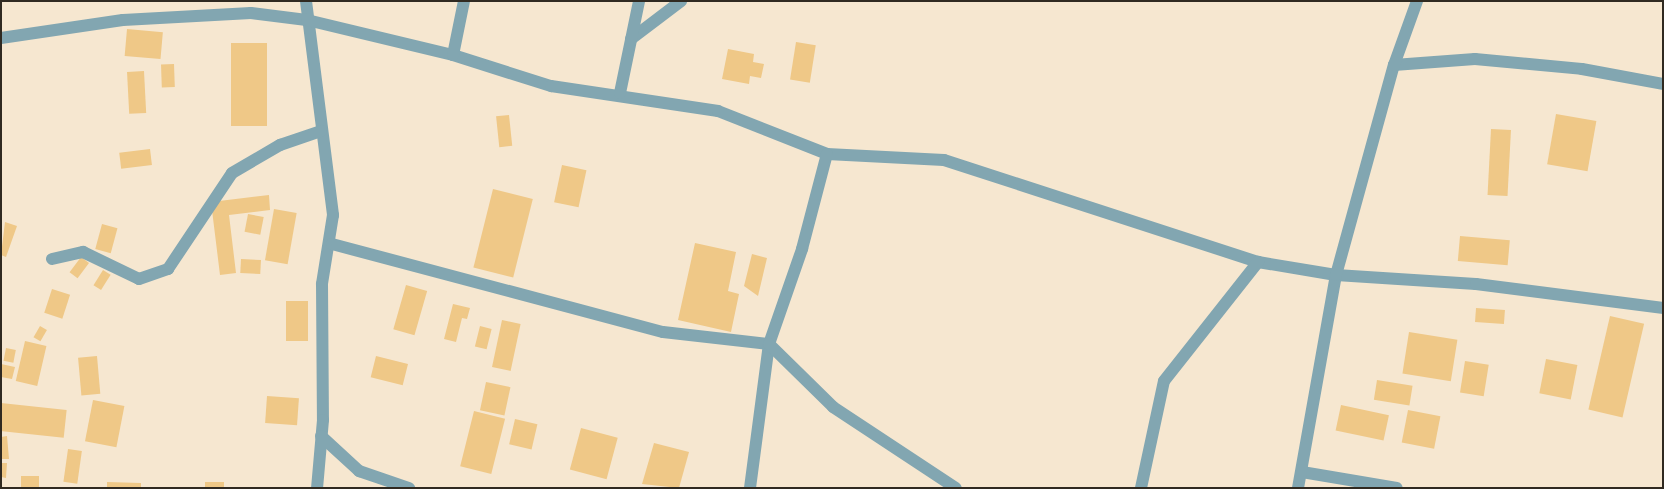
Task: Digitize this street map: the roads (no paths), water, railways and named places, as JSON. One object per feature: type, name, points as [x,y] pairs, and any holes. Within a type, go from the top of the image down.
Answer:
[{"type":"street","points":[[306,1],[321,131],[329,174],[332,244],[322,284],[321,436],[317,488]]},
{"type":"street","points":[[453,54],[464,1]]},
{"type":"street","points":[[620,93],[639,1]]},
{"type":"street","points":[[630,39],[681,1]]},
{"type":"street","points":[[1298,488],[1336,275],[1394,65],[1417,1]]},
{"type":"street","points":[[1,38],[123,20],[252,13],[307,20],[453,54],[551,86],[620,93],[718,111],[827,154],[944,160],[1258,262],[1336,275],[1476,284],[1663,308]]},
{"type":"street","points":[[1394,65],[1475,59],[1582,69],[1663,84]]},
{"type":"street","points":[[52,259],[83,252],[138,279],[168,270],[232,174],[280,145],[321,131]]},
{"type":"street","points":[[750,488],[770,344],[802,249],[827,154]]},
{"type":"street","points":[[332,244],[663,332],[770,344],[833,407],[956,488]]},
{"type":"street","points":[[1141,488],[1164,381],[1258,262]]},
{"type":"street","points":[[321,436],[359,470],[408,488]]},
{"type":"street","points":[[1302,472],[1397,488]]}]
